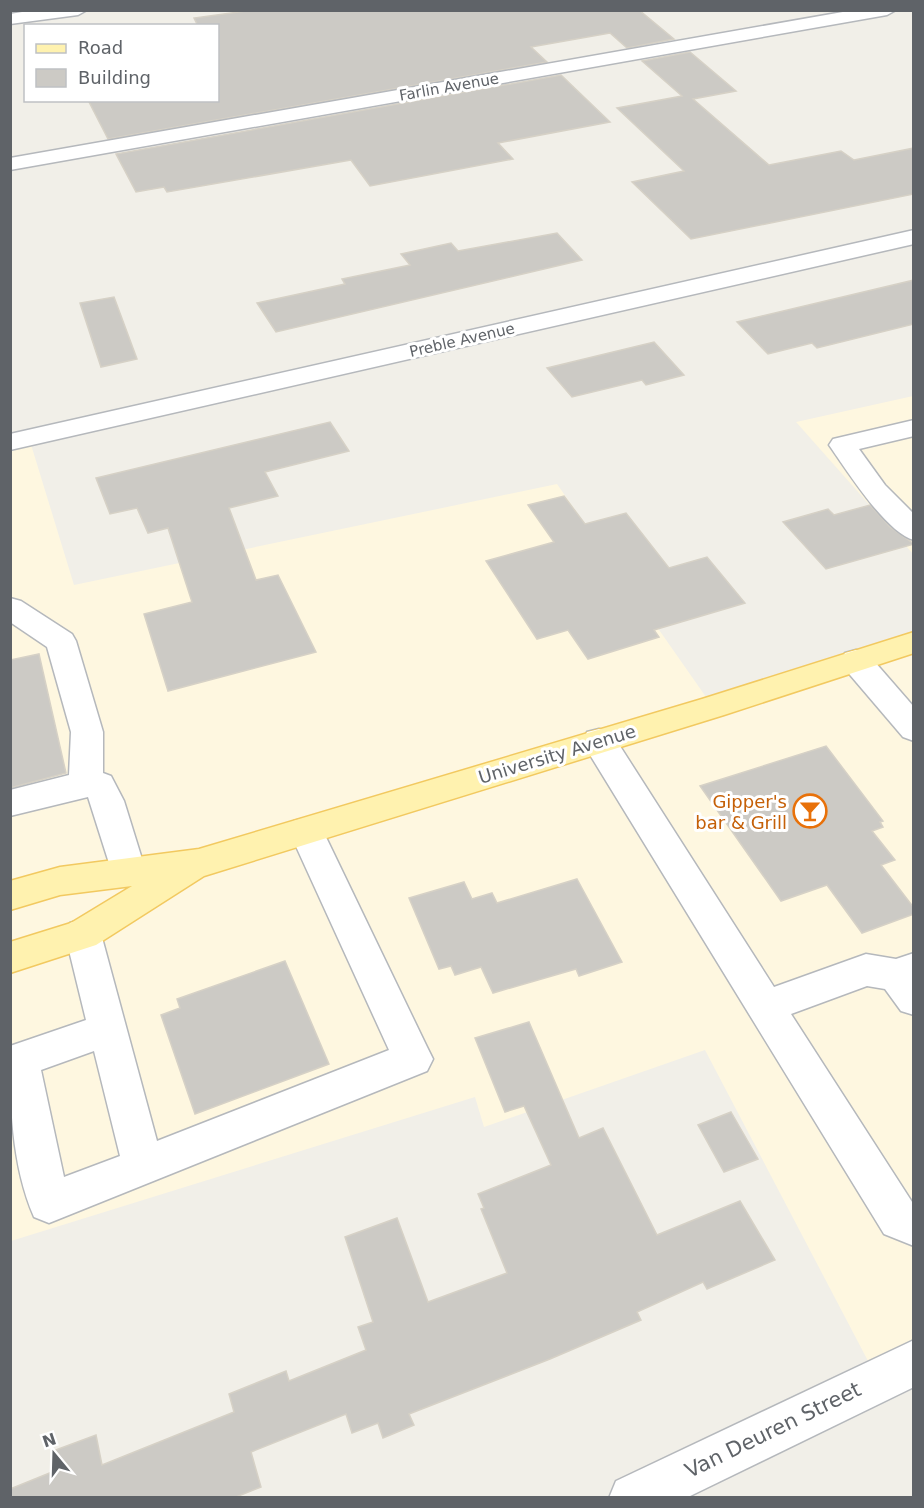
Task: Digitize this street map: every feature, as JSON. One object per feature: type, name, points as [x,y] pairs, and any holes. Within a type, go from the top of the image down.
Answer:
[{"type":"main road","name":"University Avenue","points":[[10,896],[60,881],[199,863],[914,642]]},
{"type":"main road","name":"University Avenue","points":[[10,958],[83,934],[199,863]]},
{"type":"street","points":[[10,20],[78,10]]},
{"type":"street","name":"Farlin Avenue","points":[[10,164],[887,10]]},
{"type":"street","name":"Preble Avenue","points":[[10,442],[914,237]]},
{"type":"street","points":[[914,428],[842,445],[875,491],[914,531]]},
{"type":"street","points":[[10,608],[61,640],[87,732],[86,784]]},
{"type":"street","points":[[856,661],[914,729]]},
{"type":"street","points":[[599,741],[899,1220],[914,1226]]},
{"type":"street","points":[[10,803],[86,784],[99,785],[107,801],[128,872]]},
{"type":"street","points":[[108,1029],[19,1060],[49,1203],[413,1059],[306,831]]},
{"type":"street","points":[[83,934],[143,1166]]},
{"type":"street","points":[[765,1007],[866,970],[908,981]]},
{"type":"street","name":"Van Deuren Street","points":[[633,1497],[914,1363]]},
{"type":"shaded area","points":[[913,396],[913,554],[796,422]]},
{"type":"shaded area","points":[[29,438],[74,585],[557,484],[713,707],[913,642],[913,1363],[878,1380],[705,1050],[484,1127],[475,1097],[11,1241],[10,442]]},
{"type":"building","points":[[253,10],[639,10],[674,39],[627,48],[610,33],[531,47],[547,62],[108,139],[89,102],[219,102],[219,24],[197,24],[194,18]]},
{"type":"building","points":[[690,52],[736,91],[693,99],[769,165],[841,151],[854,160],[914,148],[914,194],[691,239],[632,182],[684,171],[617,108],[682,96],[642,61]]},
{"type":"building","points":[[561,75],[610,122],[498,143],[513,159],[370,186],[351,160],[167,192],[164,187],[136,192],[116,154]]},
{"type":"building","points":[[557,233],[582,260],[276,332],[257,303],[345,284],[342,279],[410,265],[401,254],[451,243],[458,251]]},
{"type":"building","points":[[914,280],[914,324],[817,348],[812,343],[768,354],[737,322]]},
{"type":"building","points":[[114,297],[137,359],[101,367],[80,303]]},
{"type":"building","points":[[654,342],[684,375],[646,385],[642,380],[572,397],[547,368]]},
{"type":"building","points":[[330,422],[349,451],[265,472],[278,496],[229,508],[256,580],[278,575],[316,652],[168,691],[144,614],[192,602],[168,528],[148,533],[137,508],[110,514],[96,478]]},
{"type":"building","points":[[564,496],[585,524],[626,513],[669,568],[707,557],[745,603],[654,630],[659,637],[588,659],[568,630],[537,639],[486,561],[554,542],[528,505]]},
{"type":"building","points":[[870,505],[890,527],[914,544],[826,569],[783,522],[828,509],[834,515]]},
{"type":"building","points":[[39,654],[66,773],[10,788],[10,660]]},
{"type":"building","points":[[826,746],[883,821],[880,822],[883,827],[872,831],[895,860],[881,865],[914,908],[914,914],[862,933],[827,885],[781,901],[700,786]]},
{"type":"building","points":[[577,879],[622,962],[579,976],[576,969],[493,993],[481,967],[455,975],[451,966],[439,969],[409,898],[464,882],[472,899],[492,893],[497,903]]},
{"type":"building","points":[[285,961],[329,1064],[195,1114],[161,1015],[180,1008],[177,999]]},
{"type":"building","points":[[529,1022],[579,1138],[603,1128],[657,1235],[740,1201],[775,1260],[707,1289],[703,1282],[637,1312],[641,1320],[550,1359],[409,1414],[414,1425],[383,1438],[378,1423],[352,1433],[346,1414],[251,1452],[261,1487],[236,1497],[10,1497],[10,1489],[57,1470],[53,1451],[96,1435],[102,1465],[234,1412],[229,1394],[286,1371],[289,1381],[366,1350],[358,1327],[373,1322],[345,1237],[397,1218],[428,1302],[507,1273],[481,1209],[484,1208],[478,1194],[551,1165],[524,1106],[505,1112],[475,1038]]},
{"type":"building","points":[[731,1112],[758,1159],[724,1172],[698,1125]]},
{"type":"place","name":"Gipper's bar & Grill","points":[[810,811]]}]
